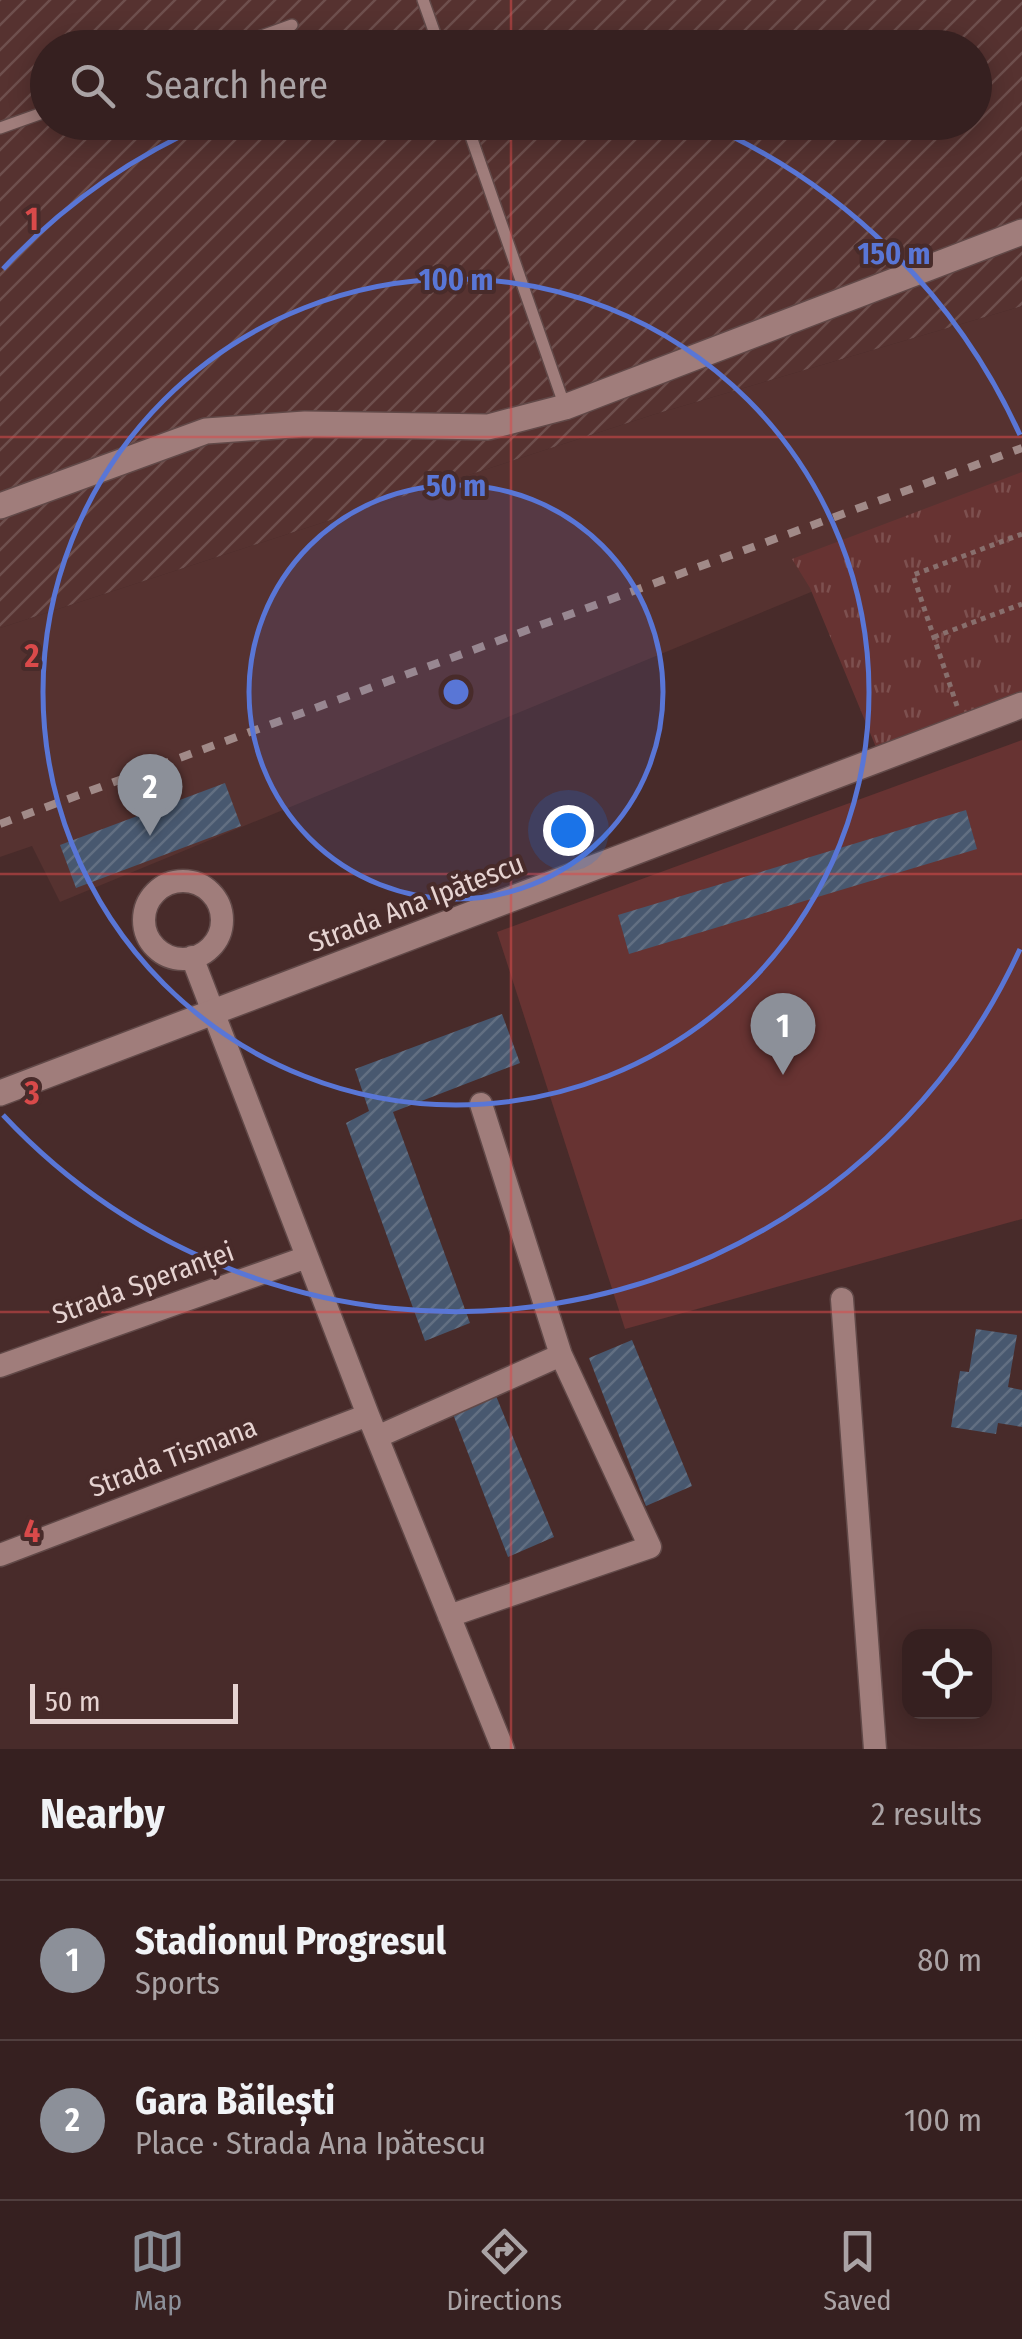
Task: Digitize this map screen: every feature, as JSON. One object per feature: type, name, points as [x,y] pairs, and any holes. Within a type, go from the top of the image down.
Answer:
[{"type":"street","points":[[0,506],[206,431],[305,424],[488,427],[565,407],[1022,232]]},
{"type":"street","name":"Strada Ana Ipătescu","points":[[0,1092],[1022,705]]},
{"type":"street","points":[[192,958],[503,1749]]},
{"type":"street","points":[[449,1616],[650,1547],[561,1355],[481,1104]]},
{"type":"street","name":"Strada Speranței","points":[[0,1366],[307,1257]]},
{"type":"street","points":[[842,1300],[875,1749]]},
{"type":"street","name":"Strada Tismana","points":[[0,1556],[373,1426],[561,1355]]},
{"type":"lane","points":[[424,0],[434,30]]},
{"type":"lane","points":[[278,30],[292,25]]},
{"type":"lane","points":[[0,128],[30,117]]},
{"type":"lane","points":[[472,140],[565,407]]},
{"type":"path","points":[[964,728],[913,575],[1022,536]]},
{"type":"path","points":[[934,636],[1022,604]]},
{"type":"shaded area","points":[[0,0],[1022,0],[1022,306],[652,415],[0,628]]},
{"type":"shaded area","points":[[1022,306],[1022,505],[60,902],[32,846],[0,857],[0,628],[652,415]]},
{"type":"green space","points":[[1022,472],[1022,691],[878,752],[810,588],[792,559]]},
{"type":"green space","points":[[1022,740],[1022,1219],[625,1329],[497,932]]},
{"type":"building","points":[[225,783],[241,826],[76,888],[60,845]]},
{"type":"building","points":[[966,810],[977,849],[629,954],[618,915]]},
{"type":"building","points":[[502,1014],[520,1063],[393,1112],[470,1323],[425,1341],[346,1123],[369,1111],[355,1069]]},
{"type":"building","points":[[976,1329],[1017,1335],[1008,1387],[1022,1390],[1022,1427],[998,1423],[996,1434],[951,1427],[960,1371],[969,1372]]},
{"type":"building","points":[[632,1340],[692,1486],[646,1506],[589,1358]]},
{"type":"building","points":[[494,1391],[554,1537],[508,1557],[451,1409]]},
{"type":"railway","points":[[0,824],[1022,448]]},
{"type":"place","name":"Gara Băilești","points":[[150,836]]},
{"type":"place","name":"Stadionul Progresul","points":[[783,1075]]}]
